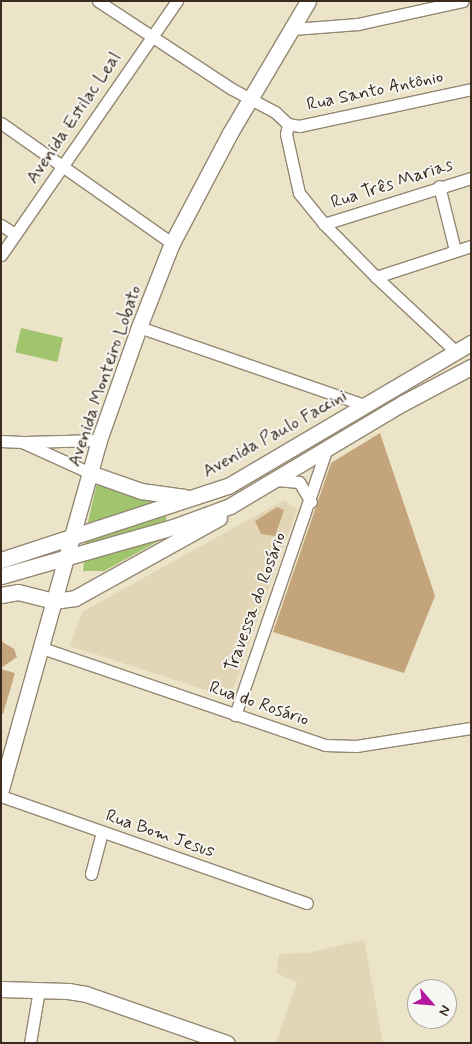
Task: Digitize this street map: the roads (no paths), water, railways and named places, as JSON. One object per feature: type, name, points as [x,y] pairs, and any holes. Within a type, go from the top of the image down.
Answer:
[{"type":"main road","name":"Avenida Monteiro Lobato","points":[[1,789],[99,440],[139,327],[172,243],[250,98],[308,1]]},
{"type":"main road","name":"Avenida Paulo Faccini","points":[[1,560],[228,486],[471,343]]},
{"type":"main road","points":[[403,403],[416,387],[471,357]]},
{"type":"main road","name":"Avenida Paulo Faccini","points":[[1,576],[173,527],[230,506],[403,403],[471,367]]},
{"type":"main road","points":[[341,439],[341,428],[383,402],[394,388]]},
{"type":"main road","points":[[90,473],[142,490],[192,498]]},
{"type":"main road","points":[[1,595],[18,592],[54,601],[75,598],[216,520],[230,506]]},
{"type":"main road","points":[[1,990],[39,990],[86,994],[227,1043]]},
{"type":"street","points":[[98,1],[150,37],[275,112],[288,124],[286,134],[299,193],[324,224],[376,277],[455,351]]},
{"type":"street","name":"Avenida Estilac Leal","points":[[1,255],[150,37],[177,1]]},
{"type":"street","points":[[292,29],[358,24],[463,1]]},
{"type":"street","name":"Rua Santo Antônio","points":[[288,124],[299,126],[471,89]]},
{"type":"street","points":[[1,123],[172,243]]},
{"type":"street","name":"Rua Três Marias","points":[[324,224],[439,186],[471,178]]},
{"type":"street","points":[[439,186],[455,250]]},
{"type":"street","points":[[1,225],[16,234]]},
{"type":"street","points":[[376,277],[471,246]]},
{"type":"street","points":[[139,327],[364,405]]},
{"type":"street","points":[[1,441],[99,440]]},
{"type":"street","points":[[22,442],[90,473]]},
{"type":"street","name":"Travessa do Rosário","points":[[235,715],[311,502],[327,448]]},
{"type":"street","points":[[276,480],[299,482],[311,502]]},
{"type":"street","name":"Rua do Rosário","points":[[42,648],[325,745],[337,746],[421,738],[471,728]]},
{"type":"street","name":"Rua Bom Jesus","points":[[1,796],[308,903]]},
{"type":"street","points":[[91,874],[102,832]]},
{"type":"street","points":[[30,1043],[39,990]]}]
